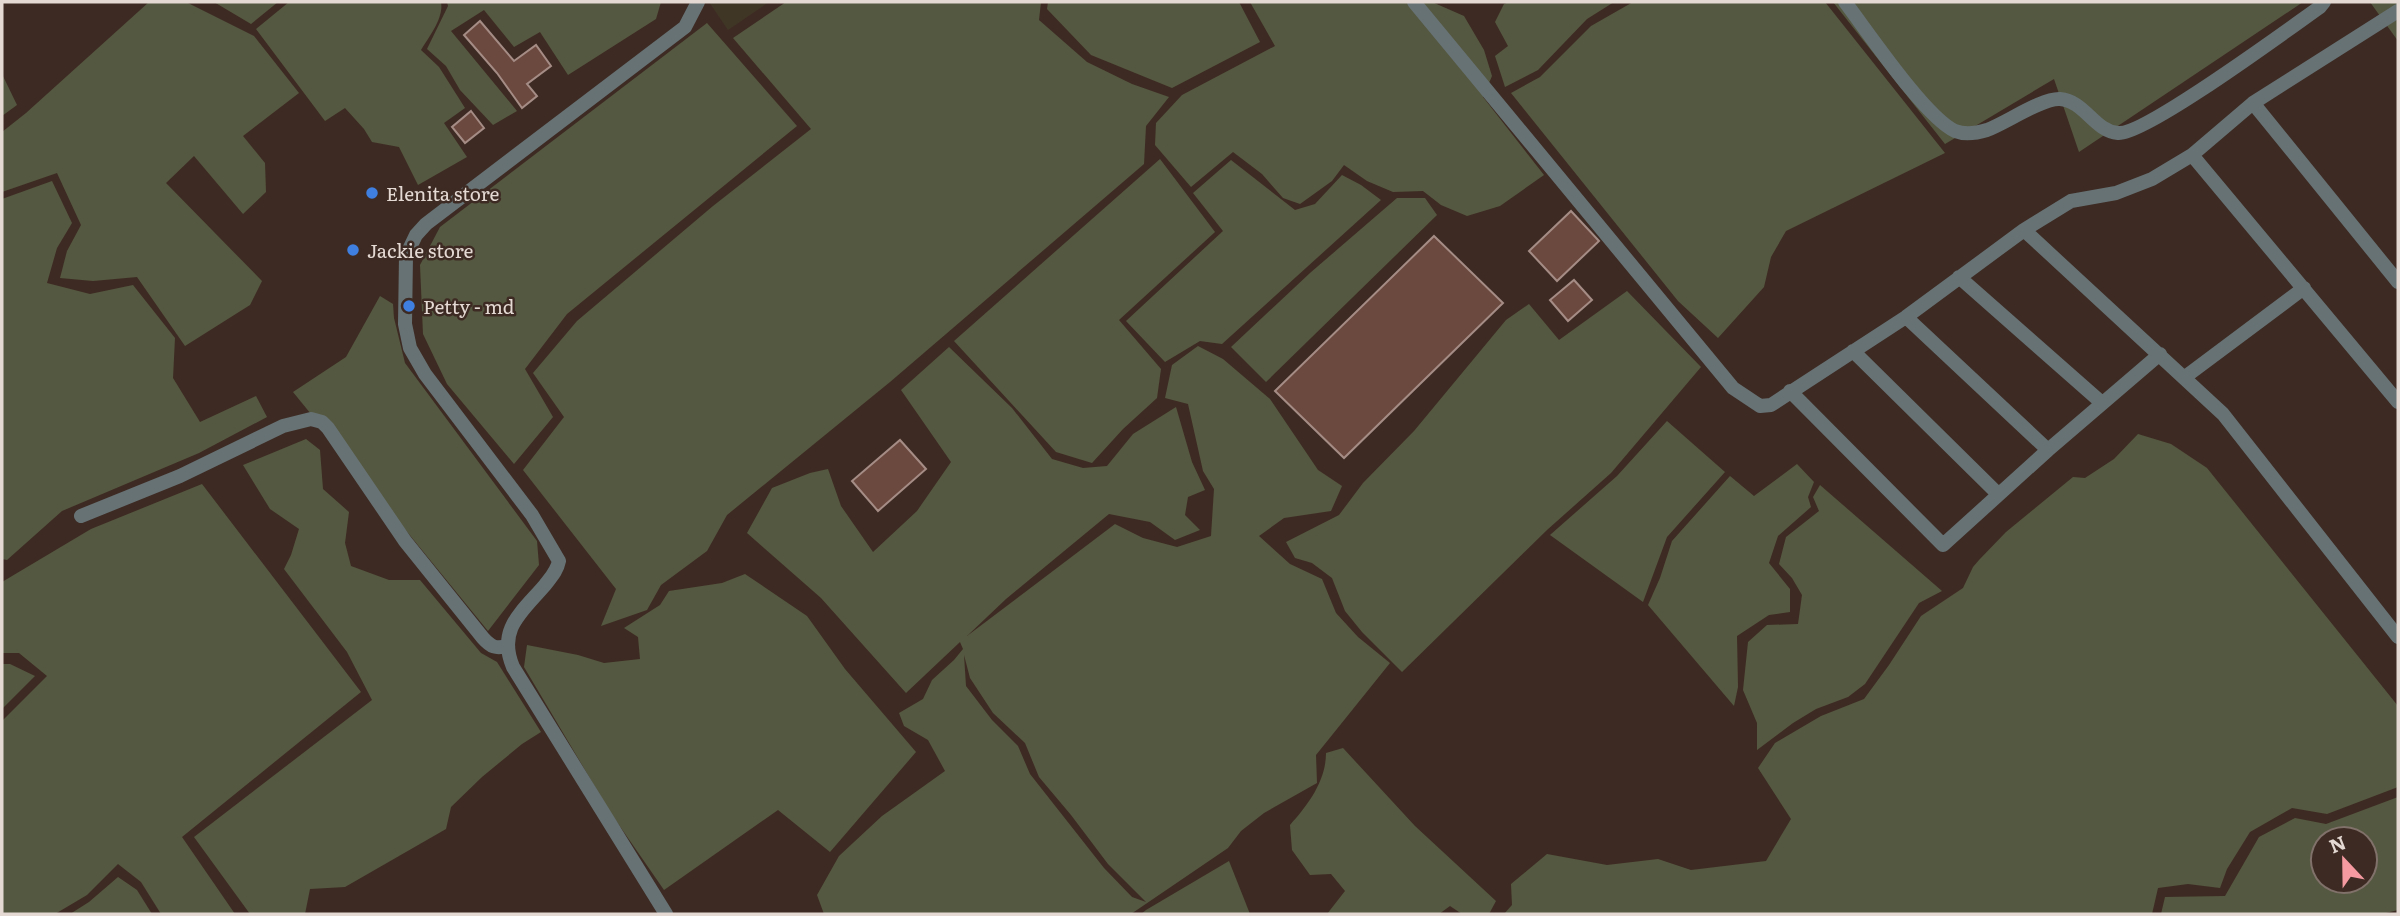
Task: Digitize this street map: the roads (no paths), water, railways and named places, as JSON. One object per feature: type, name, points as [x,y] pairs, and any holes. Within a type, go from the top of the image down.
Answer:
[{"type":"street","points":[[666,914],[513,667],[507,652],[513,623],[554,573],[559,561],[532,515],[425,374],[410,348],[405,324],[406,256],[416,234],[426,224],[685,27],[698,2]]},
{"type":"street","points":[[1414,2],[1733,388],[1760,406],[1771,405],[1906,317],[2024,230],[2071,201],[2116,193],[2152,178],[2192,155],[2253,103],[2397,15]]},
{"type":"street","points":[[1845,2],[1926,107],[1942,123],[1957,132],[1975,134],[2048,101],[2059,99],[2069,101],[2087,112],[2106,132],[2122,134],[2142,127],[2233,68],[2324,2]]},
{"type":"street","points":[[2253,103],[2398,282]]},
{"type":"street","points":[[2192,155],[2398,402]]},
{"type":"street","points":[[2024,230],[2222,414],[2398,637]]},
{"type":"street","points":[[1959,277],[2102,403]]},
{"type":"street","points":[[2185,377],[2304,288]]},
{"type":"street","points":[[1906,317],[2048,450]]},
{"type":"street","points":[[1853,351],[1998,494]]},
{"type":"street","points":[[1790,391],[1943,545],[2160,354]]},
{"type":"street","points":[[81,516],[180,476],[283,426],[306,419],[316,420],[328,428],[405,541],[483,638],[499,648],[507,646]]},
{"type":"place","name":"Elenita store","points":[[372,193]]},
{"type":"place","name":"Jackie store","points":[[353,250]]},
{"type":"place","name":"Petty - md","points":[[409,306]]}]
